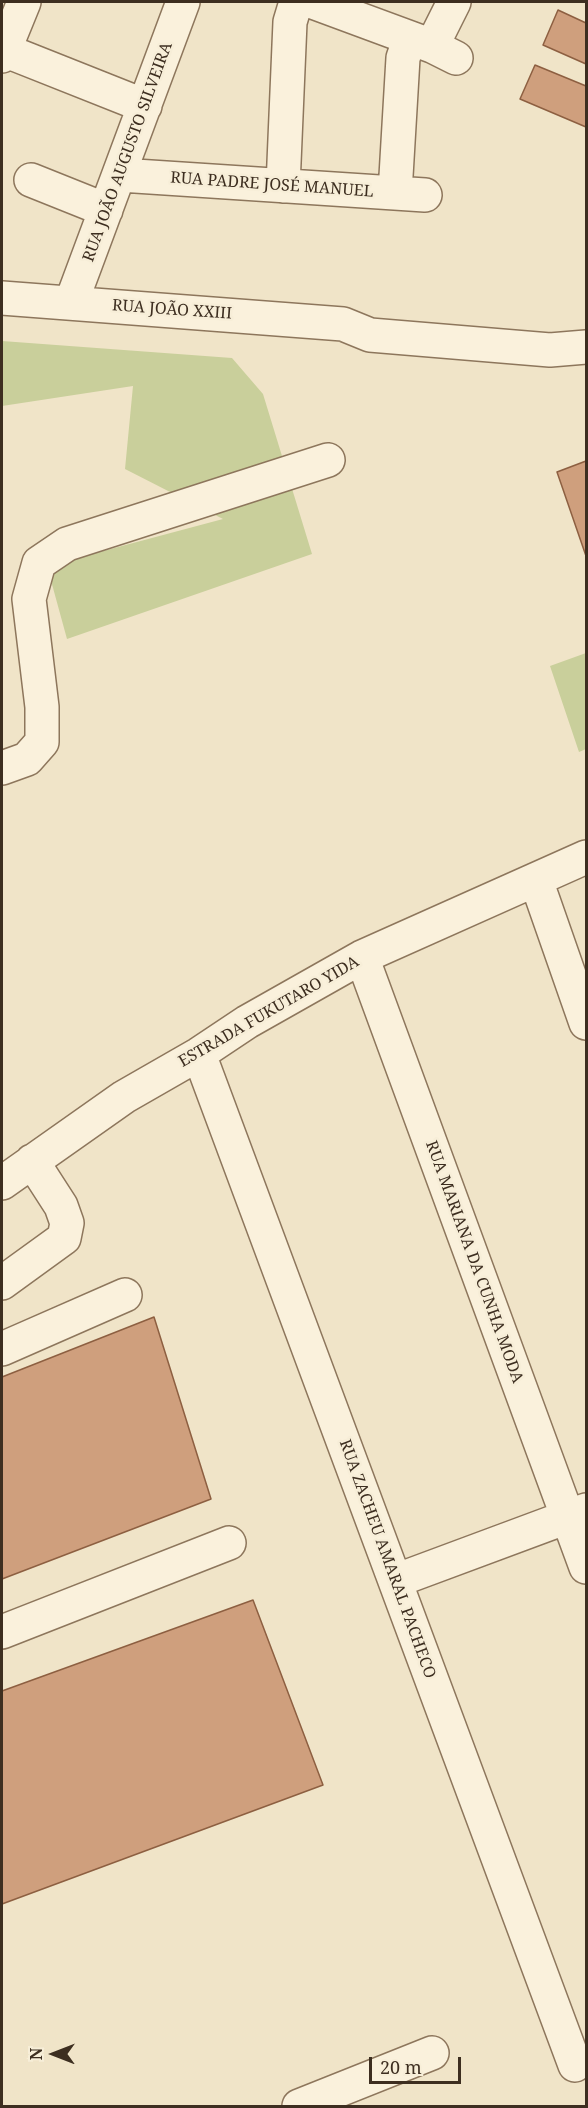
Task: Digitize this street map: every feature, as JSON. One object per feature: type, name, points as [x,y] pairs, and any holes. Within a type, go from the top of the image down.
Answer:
[{"type":"street","points":[[24,2],[3,53],[145,106]]},
{"type":"street","name":"RUA JOÃO AUGUSTO SILVEIRA","points":[[71,303],[183,2]]},
{"type":"street","points":[[283,186],[290,22],[296,2]]},
{"type":"street","points":[[329,4],[433,47],[454,2]]},
{"type":"street","name":"RUA PADRE JOSÉ MANUEL","points":[[120,175],[410,194],[403,58],[433,47]]},
{"type":"street","points":[[31,180],[106,210]]},
{"type":"street","name":"RUA JOÃO XXIII","points":[[2,298],[343,324],[372,318],[552,329],[586,339]]},
{"type":"street","name":"RUA JOÃO XXIII","points":[[343,324],[370,335],[550,350],[586,347]]},
{"type":"street","points":[[2,768],[27,759],[42,742],[42,708],[29,599],[39,563],[67,544],[328,460]]},
{"type":"street","name":"ESTRADA FUKUTARO YIDA","points":[[2,1181],[124,1097],[199,1054],[247,1022],[362,957],[586,857]]},
{"type":"street","points":[[536,880],[586,1023]]},
{"type":"street","name":"RUA MARIANA DA CUNHA MODA","points":[[362,957],[577,1514],[586,1567]]},
{"type":"street","name":"RUA ZACHEU AMARAL PACHECO","points":[[199,1054],[575,2065]]},
{"type":"street","points":[[2,1283],[64,1238],[67,1223],[61,1206],[32,1161]]},
{"type":"street","points":[[2,1349],[125,1295]]},
{"type":"street","points":[[395,1581],[577,1514]]},
{"type":"street","points":[[2,1632],[229,1543]]},
{"type":"street","points":[[299,2106],[432,2054]]},
{"type":"green space","points":[[2,341],[232,358],[263,394],[312,554],[67,639],[47,566],[223,519],[125,469],[133,386],[2,406]]},
{"type":"green space","points":[[586,653],[586,749],[579,752],[550,666]]},
{"type":"building","points":[[558,10],[586,23],[586,64],[543,45]]},
{"type":"building","points":[[535,65],[586,86],[586,127],[520,99]]},
{"type":"building","points":[[586,461],[586,556],[557,472]]},
{"type":"building","points":[[154,1317],[211,1499],[2,1579],[2,1377]]},
{"type":"building","points":[[253,1600],[323,1785],[2,1904],[2,1691]]}]
